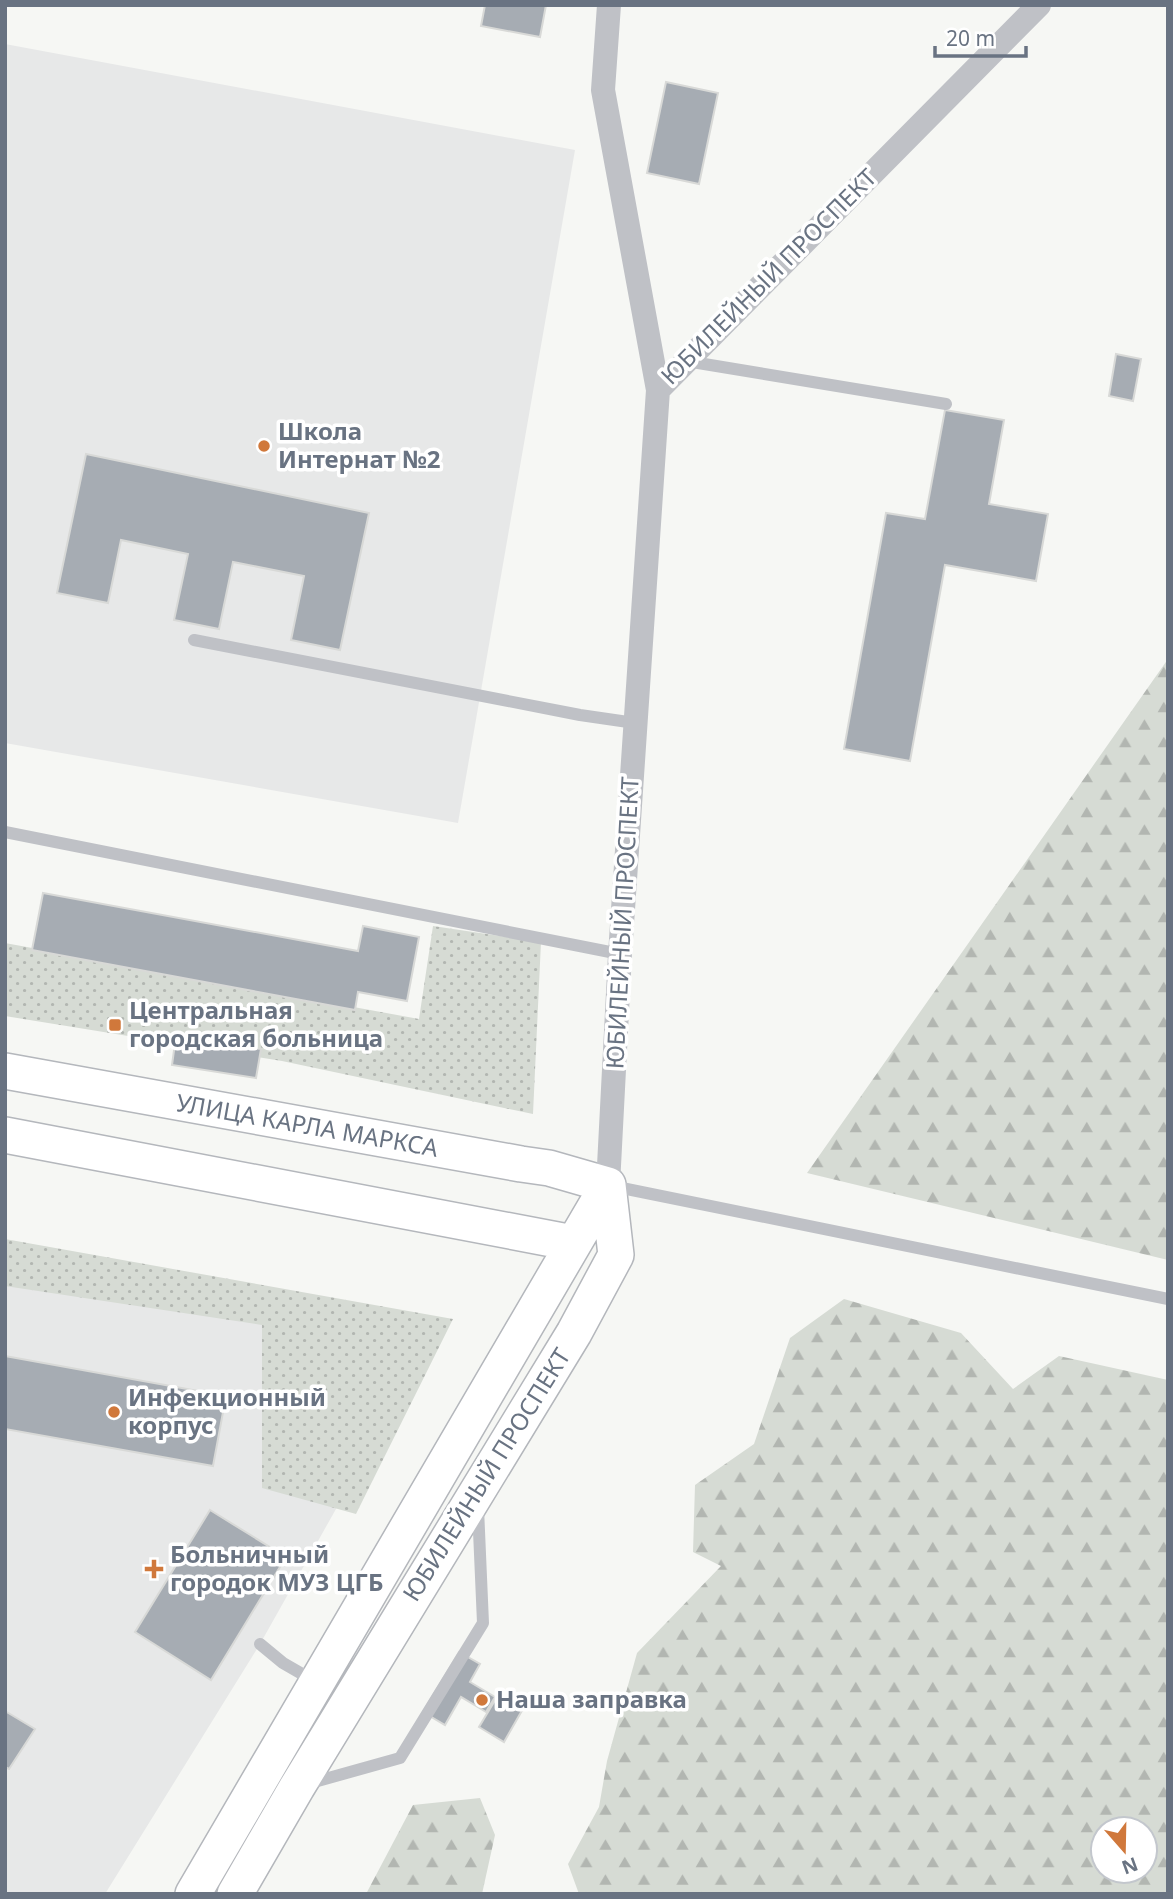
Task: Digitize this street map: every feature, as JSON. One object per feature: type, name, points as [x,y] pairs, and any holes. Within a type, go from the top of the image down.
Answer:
[{"type":"main road","name":"УЛИЦА КАРЛА МАРКСА","points":[[5,1071],[549,1167],[608,1185]]},
{"type":"main road","points":[[5,1135],[573,1243]]},
{"type":"main road","points":[[203,1891],[316,1682],[608,1185]]},
{"type":"main road","name":"ЮБИЛЕЙНЫЙ ПРОСПЕКТ","points":[[235,1894],[297,1787],[574,1333],[617,1255],[608,1185]]},
{"type":"street","points":[[609,5],[603,90],[658,390]]},
{"type":"street","name":"ЮБИЛЕЙНЫЙ ПРОСПЕКТ","points":[[608,1185],[620,954],[658,390],[1039,5]]},
{"type":"lane","points":[[685,361],[946,404]]},
{"type":"lane","points":[[194,640],[580,715],[635,723]]},
{"type":"lane","points":[[5,832],[620,954]]},
{"type":"lane","points":[[608,1185],[1168,1299]]},
{"type":"lane","points":[[297,1787],[400,1758],[483,1623],[478,1489]]},
{"type":"lane","points":[[260,1644],[283,1663],[316,1682]]},
{"type":"shaded area","name":"Школа Интернат №2","points":[[5,44],[575,150],[458,823],[5,743]]},
{"type":"shaded area","name":"Больничный городок МУЗ ЦГБ","points":[[5,1240],[379,1308],[345,1493],[260,1644],[105,1894],[5,1894]]},
{"type":"green space","points":[[1168,659],[1168,1260],[807,1173]]},
{"type":"green space","points":[[433,926],[541,942],[533,1114],[282,1061],[5,1016],[5,943],[419,1019]]},
{"type":"green space","points":[[5,1239],[453,1319],[356,1514],[262,1488],[262,1325],[5,1286]]},
{"type":"green space","points":[[844,1299],[961,1333],[1013,1389],[1059,1356],[1168,1380],[1168,1894],[579,1894],[568,1864],[599,1807],[607,1761],[637,1653],[721,1566],[693,1552],[695,1485],[754,1444],[790,1338]]},
{"type":"green space","points":[[480,1798],[495,1835],[482,1894],[366,1894],[413,1805]]},
{"type":"building","points":[[485,5],[546,5],[540,37],[481,26]]},
{"type":"building","points":[[666,82],[718,93],[699,184],[647,173]]},
{"type":"building","points":[[1116,354],[1141,359],[1133,401],[1109,396]]},
{"type":"building","points":[[945,410],[1004,420],[989,504],[1048,514],[1036,581],[945,565],[910,761],[844,749],[886,513],[925,519]]},
{"type":"building","points":[[86,454],[369,513],[340,650],[291,640],[304,576],[233,562],[219,629],[174,620],[188,554],[121,540],[108,603],[57,593]]},
{"type":"building","points":[[43,893],[358,951],[363,926],[419,937],[407,1001],[358,992],[355,1010],[32,950]]},
{"type":"building","points":[[176,1036],[261,1049],[256,1078],[172,1065]]},
{"type":"building","name":"Инфекционный корпус","points":[[5,1356],[226,1396],[213,1466],[5,1429]]},
{"type":"building","points":[[210,1510],[286,1557],[211,1680],[135,1632]]},
{"type":"building","points":[[459,1652],[480,1664],[470,1682],[495,1697],[486,1712],[461,1697],[445,1725],[423,1712]]},
{"type":"building","points":[[500,1692],[524,1707],[504,1742],[479,1727]]},
{"type":"building","points":[[5,1711],[35,1729],[9,1769],[5,1767]]},
{"type":"place","name":"Школа Интернат №2","points":[[264,446]]},
{"type":"place","name":"Центральная городская больница","points":[[115,1025]]},
{"type":"place","name":"Инфекционный корпус","points":[[114,1412]]},
{"type":"place","name":"Больничный городок МУЗ ЦГБ","points":[[154,1569]]},
{"type":"place","name":"Наша заправка","points":[[482,1700]]}]
